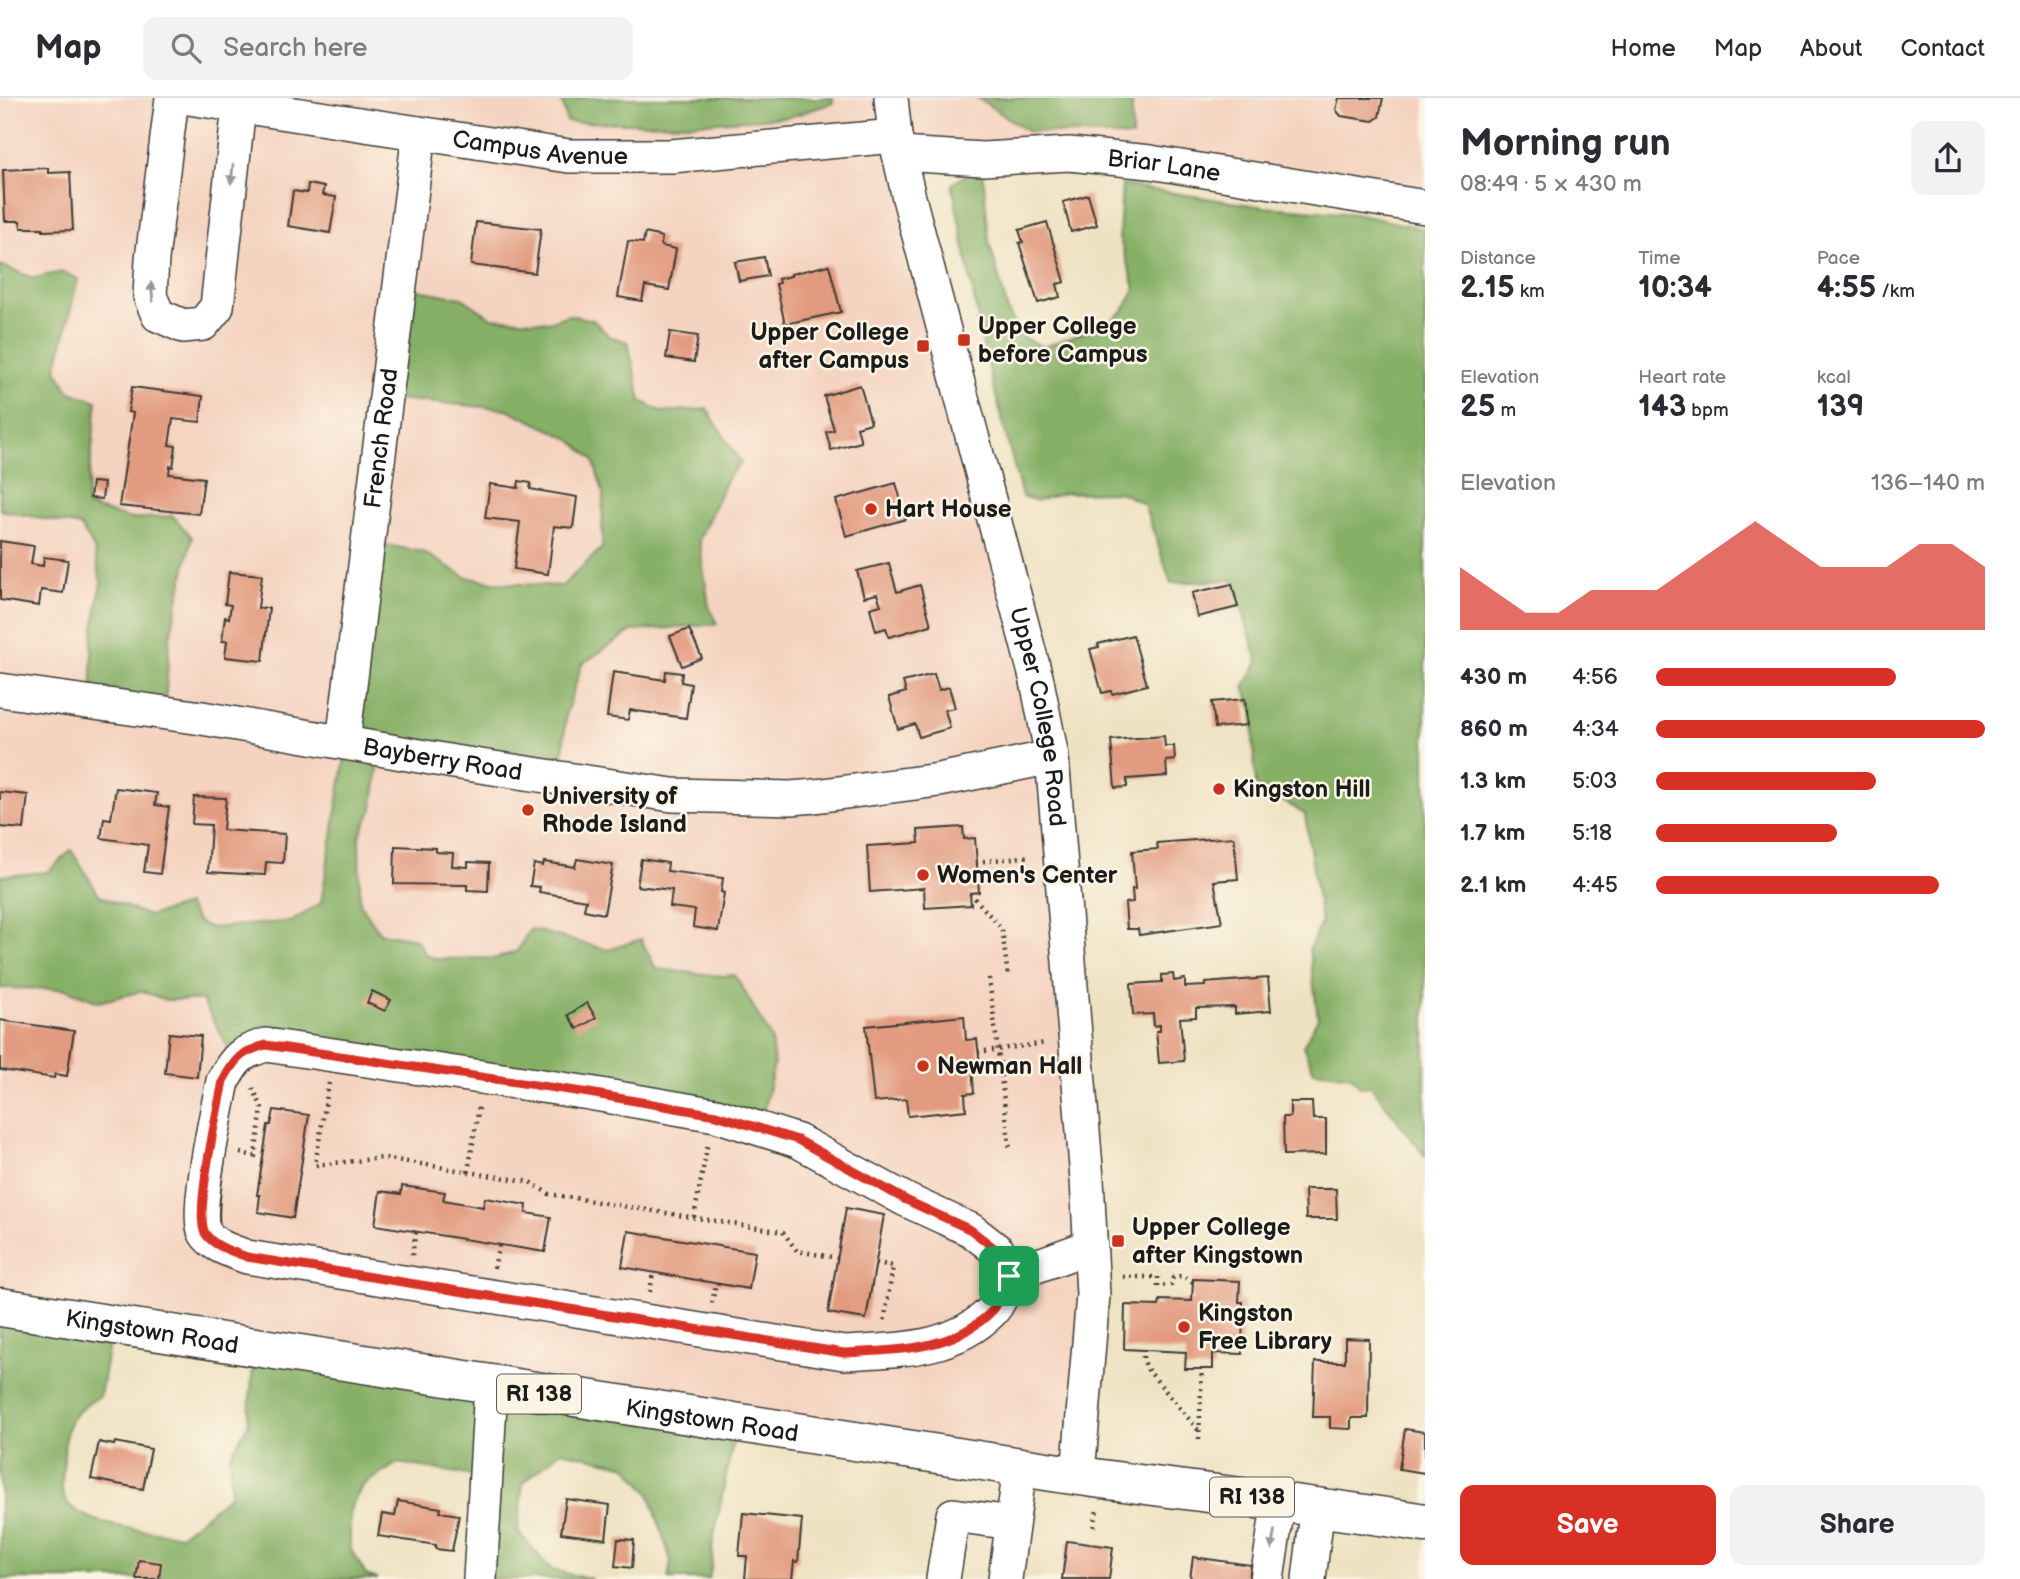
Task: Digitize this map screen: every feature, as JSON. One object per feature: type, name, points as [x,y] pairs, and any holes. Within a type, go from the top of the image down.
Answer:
[{"type":"main road","name":"Kingstown Road","points":[[0,1307],[491,1387],[1078,1475],[1279,1500],[1425,1522]]},
{"type":"street","points":[[172,98],[150,296],[158,315],[183,326],[203,324],[217,307],[239,106]]},
{"type":"street","name":"Campus Avenue","points":[[189,98],[569,156],[670,156],[897,145]]},
{"type":"street","name":"Upper College Road","points":[[891,98],[897,145],[1037,681],[1052,757],[1087,1179],[1093,1295],[1078,1475]]},
{"type":"street","name":"French Road","points":[[343,743],[419,133]]},
{"type":"street","name":"Briar Lane","points":[[897,145],[983,159],[1069,154],[1150,162],[1425,207]]},
{"type":"street","name":"Bayberry Road","points":[[0,690],[202,718],[454,762],[672,795],[815,796],[939,780],[1052,757]]},
{"type":"street","points":[[1009,1276],[998,1251],[971,1230],[906,1200],[798,1140],[716,1115],[589,1093],[266,1045],[245,1051],[232,1065],[223,1081],[202,1207],[204,1231],[217,1245],[247,1257],[844,1353],[939,1343],[964,1332],[994,1309],[1009,1276],[1091,1246]]},
{"type":"street","points":[[480,1579],[491,1387]]},
{"type":"street","points":[[1005,1579],[1020,1466]]},
{"type":"street","points":[[1267,1579],[1279,1500]]},
{"type":"street","points":[[1309,1579],[1318,1506]]},
{"type":"street","points":[[943,1579],[953,1516],[1012,1523]]},
{"type":"path","points":[[976,862],[1031,856]]},
{"type":"path","points":[[970,892],[1002,929],[1008,977]]},
{"type":"path","points":[[989,978],[1010,1150]]},
{"type":"path","points":[[978,1052],[1048,1043]]},
{"type":"path","points":[[329,1054],[330,1085],[315,1165],[384,1158],[530,1182],[549,1194],[783,1232],[797,1251],[838,1258]]},
{"type":"path","points":[[468,1172],[479,1107]]},
{"type":"path","points":[[694,1217],[708,1140]]},
{"type":"path","points":[[876,1263],[892,1266],[880,1351]]},
{"type":"path","points":[[1123,1277],[1158,1277],[1158,1286],[1165,1286],[1171,1285],[1173,1278],[1179,1275],[1185,1276],[1193,1283]]},
{"type":"path","points":[[1143,1349],[1143,1359],[1148,1370],[1199,1431]]},
{"type":"path","points":[[1199,1439],[1202,1369]]},
{"type":"shaded area","name":"University of Rhode Island","points":[[0,98],[1425,98],[1425,207],[900,154],[1037,681],[1087,1179],[1078,1475],[0,1298]]},
{"type":"green space","points":[[561,98],[833,98],[833,103],[789,117],[687,124],[567,122]]},
{"type":"green space","points":[[978,98],[1116,98],[1132,103],[1132,137],[1027,131]]},
{"type":"green space","points":[[983,172],[989,241],[1008,311],[1022,337],[1043,347],[1106,325],[1124,310],[1135,288],[1119,237],[1122,185],[1264,207],[1356,214],[1425,229],[1425,1156],[1371,1086],[1360,1087],[1352,1076],[1314,1071],[1303,1046],[1318,1018],[1309,949],[1321,923],[1305,814],[1256,786],[1254,713],[1244,687],[1258,662],[1233,580],[1171,583],[1144,504],[1120,492],[1064,493],[1037,501],[1022,497],[984,349],[952,184],[968,174]]},
{"type":"green space","points":[[0,265],[33,278],[63,272],[78,279],[56,370],[70,392],[97,401],[86,506],[131,519],[173,516],[192,537],[170,637],[164,718],[92,709],[92,642],[101,582],[94,548],[80,526],[0,510]]},
{"type":"green space","points":[[406,288],[462,298],[492,318],[549,322],[568,315],[593,320],[609,336],[628,342],[641,401],[662,412],[707,409],[741,463],[727,478],[699,540],[709,607],[717,624],[632,631],[582,664],[566,714],[561,782],[379,763],[372,810],[359,837],[360,903],[380,933],[416,939],[426,955],[437,959],[498,958],[517,951],[530,929],[608,950],[641,939],[656,969],[735,975],[771,1038],[774,1064],[760,1128],[272,1050],[238,1066],[202,1000],[165,1000],[142,991],[99,1002],[65,989],[0,988],[0,876],[48,872],[71,850],[100,896],[149,916],[187,905],[198,922],[211,928],[292,921],[321,903],[345,757],[370,542],[423,552],[466,577],[498,583],[562,586],[602,548],[603,492],[593,459],[570,439],[507,409],[394,399]]},
{"type":"green space","points":[[0,1315],[111,1333],[100,1396],[82,1408],[68,1426],[62,1480],[63,1494],[69,1505],[81,1514],[97,1520],[134,1529],[181,1535],[230,1495],[230,1456],[248,1424],[254,1354],[734,1436],[712,1547],[709,1579],[668,1579],[671,1561],[649,1493],[627,1466],[561,1451],[523,1483],[518,1532],[552,1570],[592,1579],[477,1579],[471,1475],[398,1463],[362,1486],[350,1510],[350,1548],[366,1575],[378,1579],[0,1579]]},
{"type":"building","points":[[1339,98],[1383,98],[1379,117],[1373,121],[1341,116],[1336,110]]},
{"type":"building","points":[[48,168],[48,173],[70,172],[73,230],[43,231],[43,228],[21,228],[20,221],[5,221],[3,170]]},
{"type":"building","points":[[308,184],[324,187],[322,195],[336,197],[330,233],[288,226],[293,191],[307,193]]},
{"type":"building","points":[[1088,195],[1097,225],[1071,232],[1063,202]]},
{"type":"building","points":[[476,222],[541,229],[535,273],[471,265]]},
{"type":"building","points":[[1047,222],[1065,282],[1057,284],[1060,297],[1038,303],[1019,243],[1023,242],[1019,230]]},
{"type":"building","points":[[645,233],[662,237],[661,246],[676,249],[669,290],[645,286],[642,301],[618,297],[628,241],[643,243]]},
{"type":"building","points":[[764,257],[768,276],[739,281],[735,262]]},
{"type":"building","points":[[829,265],[841,312],[785,324],[776,284],[779,283],[778,279]]},
{"type":"building","points":[[670,332],[698,336],[694,362],[666,358]]},
{"type":"building","points":[[860,385],[871,423],[857,427],[861,442],[831,450],[826,432],[834,430],[824,396]]},
{"type":"building","points":[[132,387],[203,396],[200,422],[173,419],[169,445],[176,446],[173,467],[170,466],[169,474],[204,478],[199,514],[119,506],[133,413],[128,412]]},
{"type":"building","points":[[519,481],[531,483],[530,489],[577,497],[573,528],[554,526],[548,574],[514,569],[520,522],[485,518],[490,484],[518,488]]},
{"type":"building","points":[[92,482],[104,483],[102,499],[90,498]]},
{"type":"building","name":"Hart House","points":[[896,483],[906,519],[846,536],[836,500]]},
{"type":"building","points":[[0,541],[34,546],[31,564],[43,566],[44,557],[68,560],[63,593],[41,590],[39,606],[0,600]]},
{"type":"building","points":[[889,563],[897,592],[920,585],[931,625],[889,637],[886,628],[876,631],[870,608],[881,605],[877,594],[864,597],[857,571]]},
{"type":"building","points":[[229,572],[262,575],[258,608],[269,608],[263,661],[225,657],[227,641],[222,641],[225,617],[229,618],[231,605],[225,604]]},
{"type":"building","points":[[1232,584],[1238,607],[1197,617],[1192,593]]},
{"type":"building","points":[[689,629],[702,658],[682,666],[670,636]]},
{"type":"building","points":[[1133,635],[1147,685],[1112,694],[1111,691],[1102,693],[1090,649],[1099,647],[1098,644]]},
{"type":"building","points":[[666,671],[682,673],[681,682],[691,684],[686,718],[630,710],[628,720],[607,717],[613,672],[665,680]]},
{"type":"building","points":[[934,674],[939,690],[949,687],[955,708],[945,710],[950,728],[919,737],[915,724],[898,729],[889,697],[906,692],[903,682]]},
{"type":"building","points":[[1245,699],[1247,725],[1215,728],[1212,702]]},
{"type":"building","points":[[1164,736],[1165,746],[1174,746],[1175,760],[1166,761],[1167,776],[1127,779],[1127,787],[1115,788],[1111,740]]},
{"type":"building","points":[[116,788],[157,793],[155,805],[169,807],[160,874],[144,872],[148,845],[101,838],[104,818],[111,819]]},
{"type":"building","points":[[0,792],[28,795],[24,829],[0,827]]},
{"type":"building","points":[[194,797],[226,798],[223,830],[285,834],[283,863],[266,862],[265,875],[208,872],[211,825],[192,824]]},
{"type":"building","name":"Women's Center","points":[[963,827],[964,839],[975,838],[979,892],[970,893],[971,905],[925,908],[924,888],[870,892],[867,846],[919,843],[918,830]]},
{"type":"building","points":[[1234,837],[1238,879],[1214,881],[1222,923],[1139,935],[1138,929],[1127,929],[1125,903],[1133,902],[1132,889],[1135,889],[1132,851],[1158,849],[1157,843]]},
{"type":"building","points":[[395,846],[436,848],[436,852],[453,853],[452,866],[468,867],[468,862],[489,863],[488,891],[467,890],[467,885],[394,884]]},
{"type":"building","points":[[577,859],[613,865],[604,914],[584,910],[586,900],[539,892],[540,887],[530,886],[534,864],[543,866],[544,862],[575,867]]},
{"type":"building","points":[[641,859],[668,863],[667,871],[723,878],[721,892],[724,893],[718,931],[693,927],[695,910],[670,907],[672,890],[637,886]]},
{"type":"building","points":[[1173,974],[1174,981],[1185,979],[1185,987],[1268,978],[1271,1011],[1235,1014],[1235,1007],[1196,1008],[1196,1017],[1180,1018],[1184,1061],[1159,1063],[1156,1031],[1160,1031],[1160,1025],[1154,1026],[1153,1014],[1133,1015],[1131,984],[1162,982],[1162,975]]},
{"type":"building","points":[[372,991],[391,1000],[385,1011],[367,1003]]},
{"type":"building","points":[[587,1003],[596,1018],[577,1029],[568,1015]]},
{"type":"building","name":"Newman Hall","points":[[964,1016],[966,1040],[977,1039],[980,1065],[972,1066],[974,1093],[965,1094],[966,1110],[908,1116],[906,1099],[874,1102],[866,1026]]},
{"type":"building","points":[[0,1020],[74,1031],[67,1076],[55,1074],[54,1078],[0,1070]]},
{"type":"building","points":[[169,1033],[201,1036],[197,1077],[165,1073]]},
{"type":"building","points":[[1290,1102],[1312,1102],[1313,1119],[1326,1119],[1326,1154],[1284,1155],[1283,1117],[1290,1117]]},
{"type":"building","points":[[274,1110],[309,1115],[293,1218],[258,1212],[260,1195],[257,1195],[268,1125],[271,1125]]},
{"type":"building","points":[[402,1186],[445,1192],[443,1200],[483,1207],[485,1198],[527,1205],[526,1213],[551,1217],[545,1252],[375,1225],[380,1191],[401,1194]]},
{"type":"building","points":[[1305,1189],[1336,1189],[1337,1219],[1306,1219]]},
{"type":"building","points":[[846,1208],[884,1215],[866,1319],[828,1313]]},
{"type":"building","points":[[628,1231],[755,1252],[749,1289],[622,1267]]},
{"type":"building","name":"Kingston Free Library","points":[[1193,1279],[1240,1281],[1239,1302],[1243,1302],[1242,1354],[1213,1353],[1213,1369],[1185,1369],[1186,1352],[1124,1349],[1125,1305],[1159,1306],[1160,1300],[1192,1301]]},
{"type":"building","points":[[1345,1338],[1369,1339],[1368,1418],[1351,1418],[1351,1429],[1330,1428],[1330,1417],[1313,1417],[1315,1362],[1345,1362]]},
{"type":"building","points":[[1405,1429],[1425,1432],[1425,1473],[1399,1469]]},
{"type":"building","points":[[99,1442],[114,1445],[115,1442],[151,1449],[143,1489],[91,1479]]},
{"type":"building","points":[[566,1499],[610,1505],[606,1539],[561,1533]]},
{"type":"building","points":[[398,1501],[441,1508],[440,1512],[459,1515],[452,1551],[436,1549],[436,1545],[378,1536],[382,1514],[395,1516]]},
{"type":"building","points":[[743,1513],[802,1519],[798,1562],[794,1561],[792,1579],[745,1579],[747,1556],[739,1556]]},
{"type":"building","points":[[618,1539],[634,1540],[632,1568],[615,1566]]},
{"type":"building","points":[[1067,1541],[1113,1547],[1109,1579],[1062,1579]]},
{"type":"building","points":[[1193,1557],[1251,1565],[1249,1579],[1190,1579]]},
{"type":"building","points":[[139,1560],[161,1563],[159,1579],[136,1579]]},
{"type":"place","name":"Upper College before Campus","points":[[964,340]]},
{"type":"place","name":"Upper College after Campus","points":[[923,346]]},
{"type":"place","name":"Hart House","points":[[871,509]]},
{"type":"place","name":"Kingston Hill","points":[[1219,789]]},
{"type":"place","name":"University of Rhode Island","points":[[528,810]]},
{"type":"place","name":"Women's Center","points":[[923,875]]},
{"type":"place","name":"Newman Hall","points":[[923,1066]]},
{"type":"place","name":"Upper College after Kingstown","points":[[1118,1241]]},
{"type":"place","name":"Kingston Free Library","points":[[1184,1327]]},
{"type":"route","points":[[266,1045],[589,1093],[716,1115],[798,1140],[906,1200],[971,1230],[998,1251],[1009,1276],[994,1309],[964,1332],[939,1343],[896,1351],[844,1353],[247,1257],[217,1245],[204,1231],[202,1207],[223,1081],[232,1065],[245,1051],[266,1045]]}]
